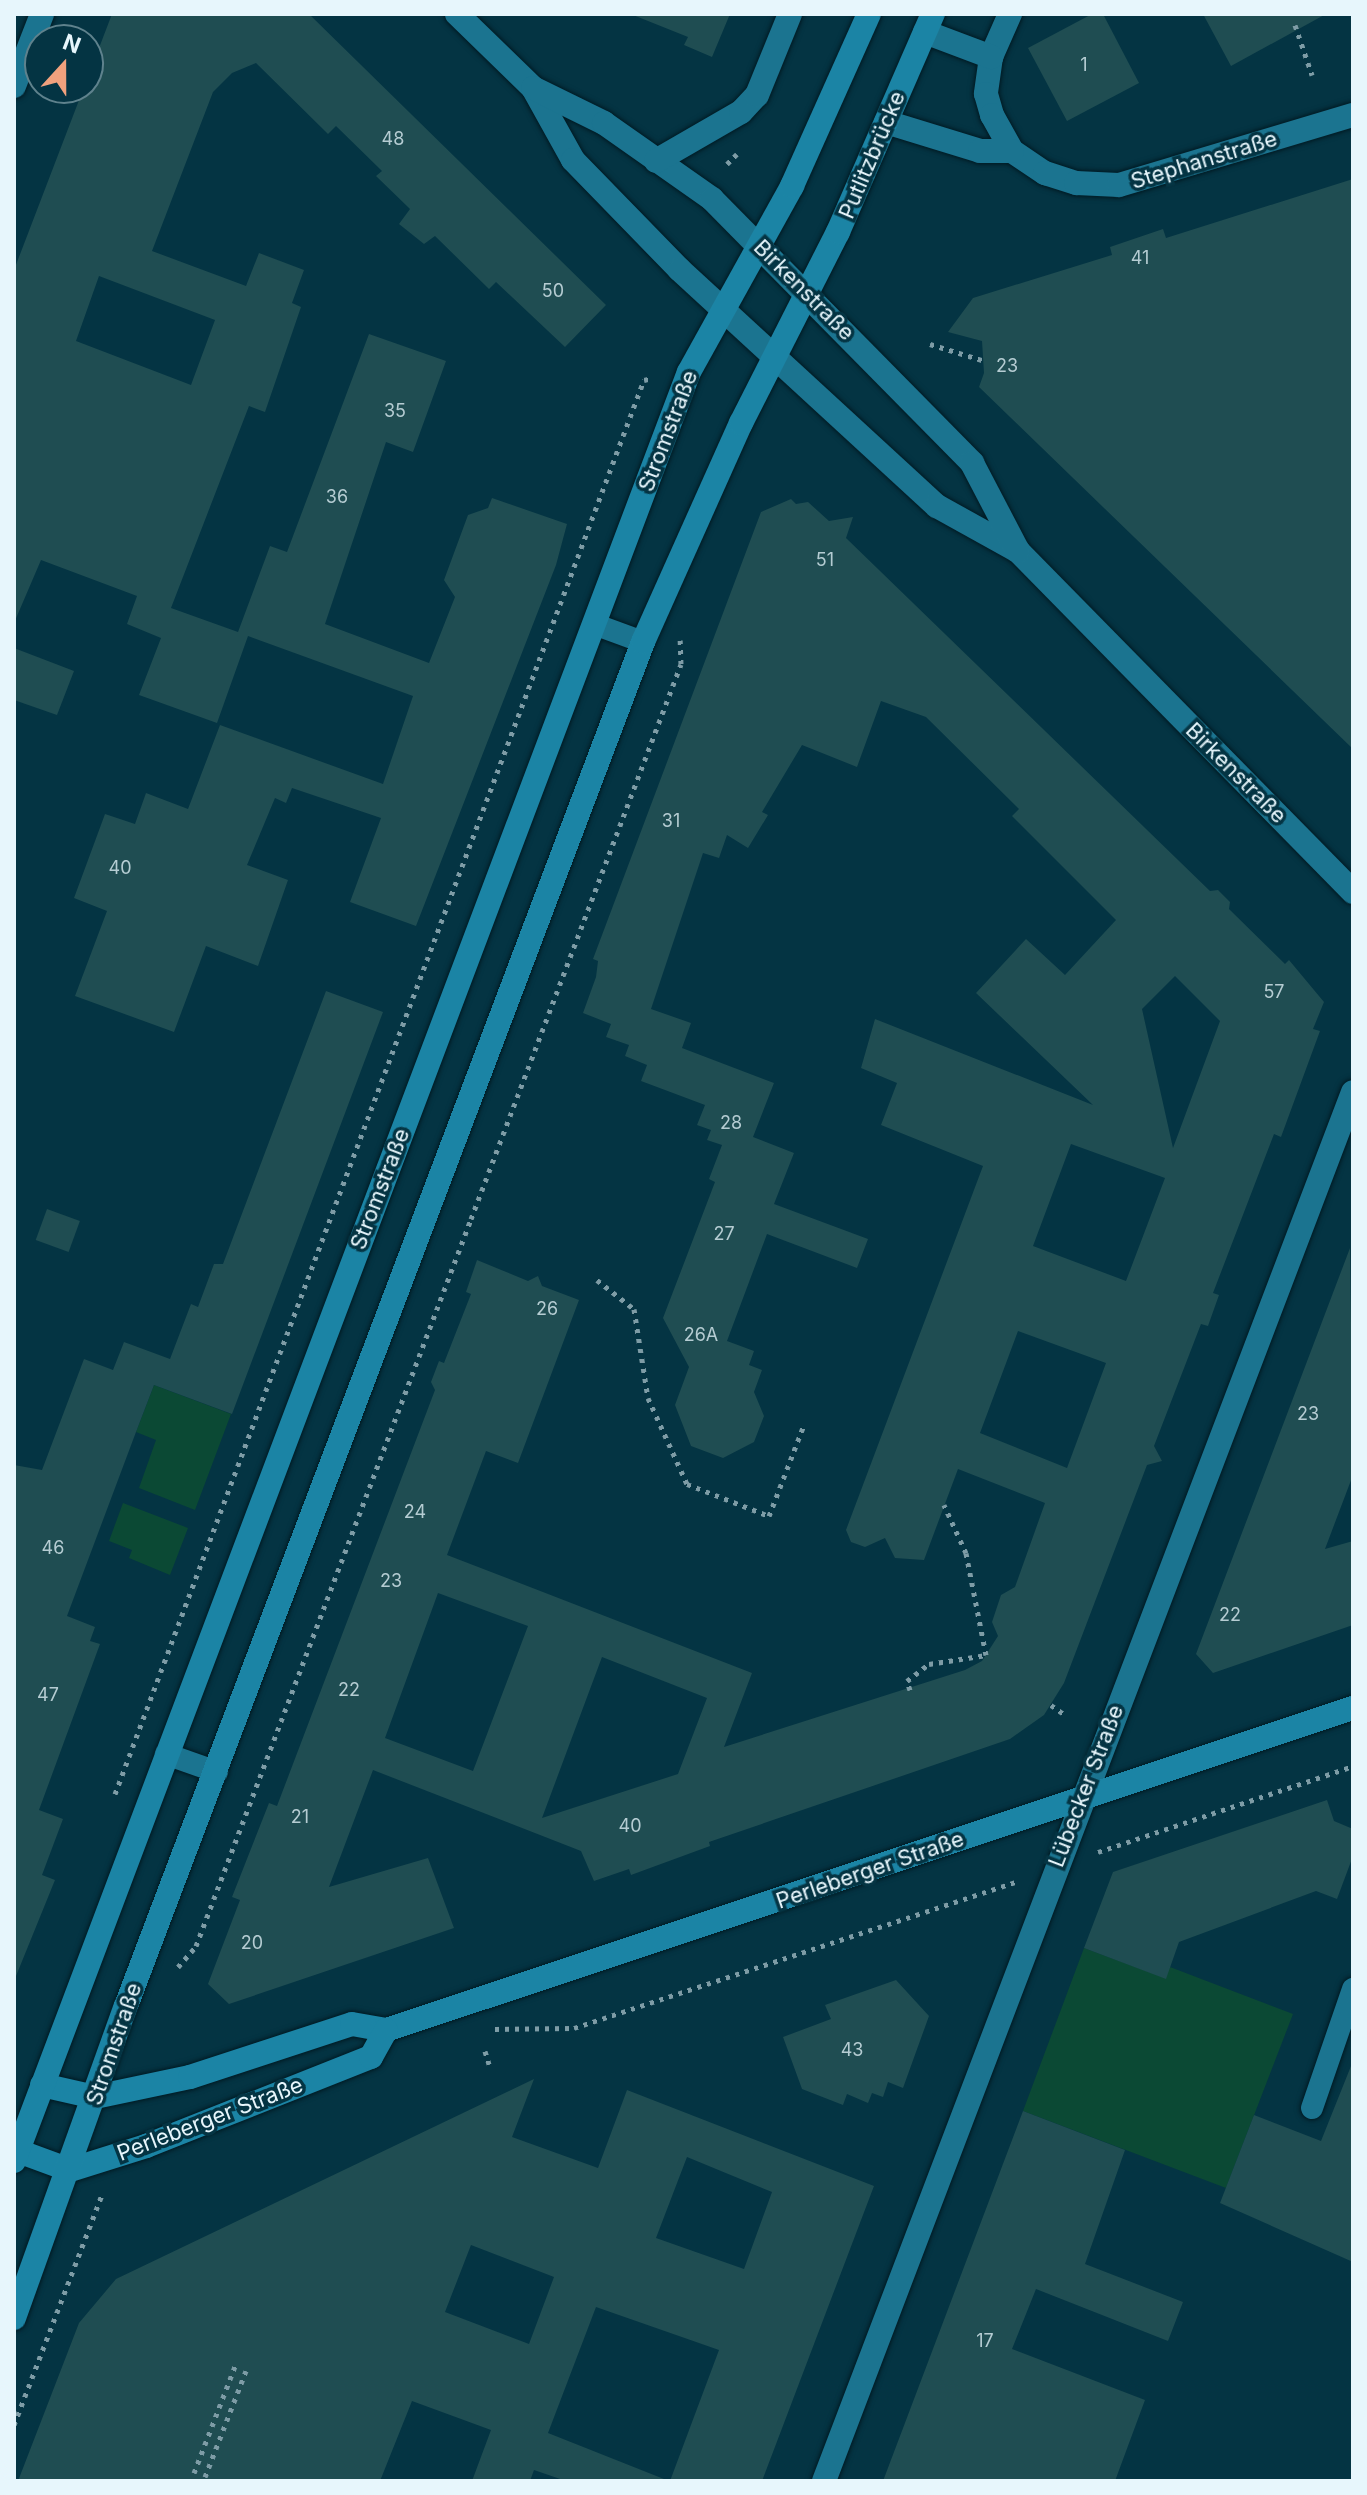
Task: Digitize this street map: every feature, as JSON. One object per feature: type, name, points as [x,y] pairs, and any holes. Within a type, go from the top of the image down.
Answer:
[{"type":"main road","points":[[759,247],[797,176],[869,14]]},
{"type":"main road","name":"Putlitzbrücke","points":[[806,294],[929,23]]},
{"type":"main road","name":"Stromstraße","points":[[16,2156],[689,372],[759,247]]},
{"type":"main road","name":"Stromstraße","points":[[14,2318],[643,642],[773,358],[806,294]]},
{"type":"main road","name":"Perleberger Straße","points":[[42,2085],[95,2097],[190,2077],[352,2024],[386,2030],[1353,1708]]},
{"type":"main road","name":"Perleberger Straße","points":[[70,2170],[146,2146],[371,2057],[386,2030]]},
{"type":"main road","points":[[16,2156],[70,2170]]},
{"type":"street","points":[[14,86],[42,14]]},
{"type":"street","name":"Birkenstraße","points":[[457,14],[533,88],[573,160],[724,310],[937,506],[1018,551],[1353,892]]},
{"type":"street","points":[[656,161],[741,112],[757,95],[790,14]]},
{"type":"street","points":[[1010,14],[991,57],[986,94],[1012,151]]},
{"type":"street","points":[[929,23],[991,57]]},
{"type":"street","name":"Birkenstraße","points":[[533,88],[604,123],[712,199],[972,463],[1018,551]]},
{"type":"street","name":"Stephanstraße","points":[[886,122],[980,151],[1012,151],[1060,178],[1119,185],[1353,115]]},
{"type":"street","name":"Lübecker Straße","points":[[824,2481],[1054,1868],[1353,1092]]},
{"type":"lane","points":[[594,624],[643,642]]},
{"type":"lane","points":[[166,1754],[217,1772]]},
{"type":"lane","points":[[1312,2108],[1353,1989]]},
{"type":"path","points":[[1295,25],[1312,75]]},
{"type":"path","points":[[930,344],[985,361]]},
{"type":"path","points":[[109,1808],[644,380]]},
{"type":"path","points":[[196,1946],[681,664],[679,634]]},
{"type":"path","points":[[597,1280],[634,1309],[648,1398],[687,1484],[769,1516],[804,1425]]},
{"type":"path","points":[[910,1690],[907,1681],[929,1664],[986,1655],[966,1553],[944,1505]]},
{"type":"path","points":[[1051,1705],[1064,1714]]},
{"type":"path","points":[[489,2029],[574,2028],[1353,1766]]},
{"type":"path","points":[[485,2051],[489,2064]]},
{"type":"path","points":[[14,2425],[85,2239]]},
{"type":"path","points":[[194,2473],[235,2366]]},
{"type":"path","points":[[205,2477],[246,2371]]},
{"type":"green space","points":[[154,1385],[231,1414],[195,1510],[139,1488],[156,1440],[136,1432]]},
{"type":"green space","points":[[123,1503],[188,1528],[170,1575],[129,1558],[132,1550],[109,1541]]},
{"type":"green space","points":[[1084,1948],[1165,1978],[1170,1967],[1293,2014],[1226,2188],[1023,2111]]},
{"type":"building","points":[[112,14],[309,14],[606,305],[565,347],[496,282],[489,289],[435,236],[424,244],[399,224],[410,209],[376,176],[382,171],[336,126],[328,134],[256,63],[232,73],[213,92],[152,251],[246,286],[259,253],[304,270],[292,303],[301,307],[265,412],[249,406],[171,608],[238,632],[270,546],[287,552],[369,334],[446,361],[413,452],[386,442],[325,624],[429,663],[455,597],[444,580],[468,515],[488,508],[492,498],[567,524],[556,565],[416,926],[350,902],[381,818],[292,788],[286,803],[275,798],[247,865],[288,880],[258,966],[206,946],[174,1032],[75,996],[107,911],[74,898],[105,814],[135,824],[146,793],[188,809],[220,725],[383,784],[413,696],[248,636],[217,723],[139,695],[161,638],[127,624],[137,596],[41,560],[14,623],[14,270],[78,104],[104,104],[104,35]],"holes":[[[99,276],[215,320],[191,385],[76,341]]]},
{"type":"building","points":[[730,14],[712,57],[684,45],[688,37],[633,15]]},
{"type":"building","points":[[1092,14],[1103,14],[1139,83],[1067,121],[1028,48]]},
{"type":"building","points":[[1203,14],[1326,14],[1231,66]]},
{"type":"building","points":[[1353,179],[1353,749],[979,387],[984,373],[982,341],[948,332],[973,298],[1112,255],[1110,247],[1163,229],[1166,238]]},
{"type":"building","points":[[791,499],[796,504],[808,502],[829,521],[853,517],[846,538],[1210,891],[1218,890],[1230,902],[1229,909],[1285,964],[1289,960],[1324,1002],[1313,1029],[1320,1031],[1281,1137],[1274,1134],[1213,1293],[1219,1295],[1208,1326],[1201,1324],[1154,1446],[1162,1461],[1147,1465],[1064,1683],[1044,1715],[1010,1739],[709,1842],[710,1846],[631,1875],[629,1869],[594,1881],[581,1851],[373,1770],[329,1887],[428,1858],[454,1928],[229,2004],[208,1984],[240,1900],[232,1897],[269,1803],[277,1806],[435,1390],[431,1382],[439,1361],[444,1363],[471,1294],[466,1292],[477,1260],[528,1281],[538,1276],[542,1286],[579,1300],[518,1463],[486,1451],[447,1555],[752,1673],[724,1747],[965,1670],[982,1661],[998,1636],[992,1622],[1001,1595],[1015,1587],[1045,1503],[958,1469],[924,1560],[895,1558],[885,1538],[865,1547],[851,1542],[846,1530],[983,1166],[881,1125],[897,1083],[861,1068],[875,1019],[1093,1105],[976,993],[1026,939],[1065,975],[1116,920],[1012,816],[1019,809],[926,717],[881,701],[857,767],[802,745],[762,812],[768,815],[748,848],[727,835],[719,858],[703,853],[651,1009],[691,1023],[682,1048],[774,1083],[753,1137],[794,1153],[774,1204],[868,1239],[857,1268],[767,1234],[727,1341],[754,1351],[749,1365],[762,1370],[754,1392],[764,1416],[754,1442],[723,1458],[691,1446],[675,1405],[689,1367],[663,1318],[715,1182],[709,1179],[722,1145],[707,1140],[711,1130],[697,1125],[705,1105],[641,1081],[647,1065],[625,1056],[629,1045],[606,1037],[611,1024],[583,1013],[596,977],[598,961],[593,959],[761,512]],"holes":[[[1175,976],[1220,1021],[1173,1148],[1142,1009]],[[1071,1144],[1165,1178],[1126,1281],[1033,1246]],[[1018,1331],[1106,1363],[1067,1468],[980,1433]],[[438,1593],[528,1626],[473,1771],[385,1738]],[[602,1657],[707,1698],[678,1774],[542,1818]]]},
{"type":"building","points":[[14,648],[74,671],[57,715],[14,700]]},
{"type":"building","points":[[326,991],[383,1012],[232,1414],[154,1385],[136,1432],[67,1616],[95,1627],[90,1641],[100,1644],[39,1810],[63,1819],[42,1875],[55,1880],[14,1981],[14,1465],[42,1470],[84,1359],[113,1370],[124,1342],[170,1359],[191,1304],[198,1307],[214,1264],[223,1264]]},
{"type":"building","points":[[47,1209],[80,1221],[69,1252],[36,1240]]},
{"type":"building","points":[[1350,1248],[1353,1475],[1325,1549],[1353,1541],[1353,1625],[1213,1673],[1196,1654]]},
{"type":"building","points":[[1327,1800],[1334,1821],[1353,1829],[1353,1856],[1337,1899],[1316,1891],[1179,1942],[1166,1979],[1084,1948],[1113,1872]]},
{"type":"building","points":[[896,1980],[929,2016],[903,2088],[888,2082],[883,2097],[872,2093],[868,2103],[847,2094],[843,2105],[802,2089],[783,2037],[831,2019],[825,2005]]},
{"type":"building","points":[[1351,2066],[1353,2262],[1220,2203],[1254,2115],[1321,2141]]},
{"type":"building","points":[[534,2079],[512,2137],[598,2168],[627,2090],[874,2186],[762,2481],[670,2481],[719,2350],[596,2307],[548,2433],[669,2481],[566,2481],[534,2470],[530,2481],[472,2481],[491,2430],[412,2401],[380,2481],[18,2481],[79,2323],[116,2279]],"holes":[[[687,2157],[772,2192],[744,2269],[656,2238]],[[471,2245],[554,2277],[529,2344],[445,2312]]]},
{"type":"building","points":[[1023,2111],[1125,2150],[1085,2264],[1183,2302],[1168,2341],[1036,2289],[1012,2349],[1145,2400],[1115,2481],[883,2481]]}]
